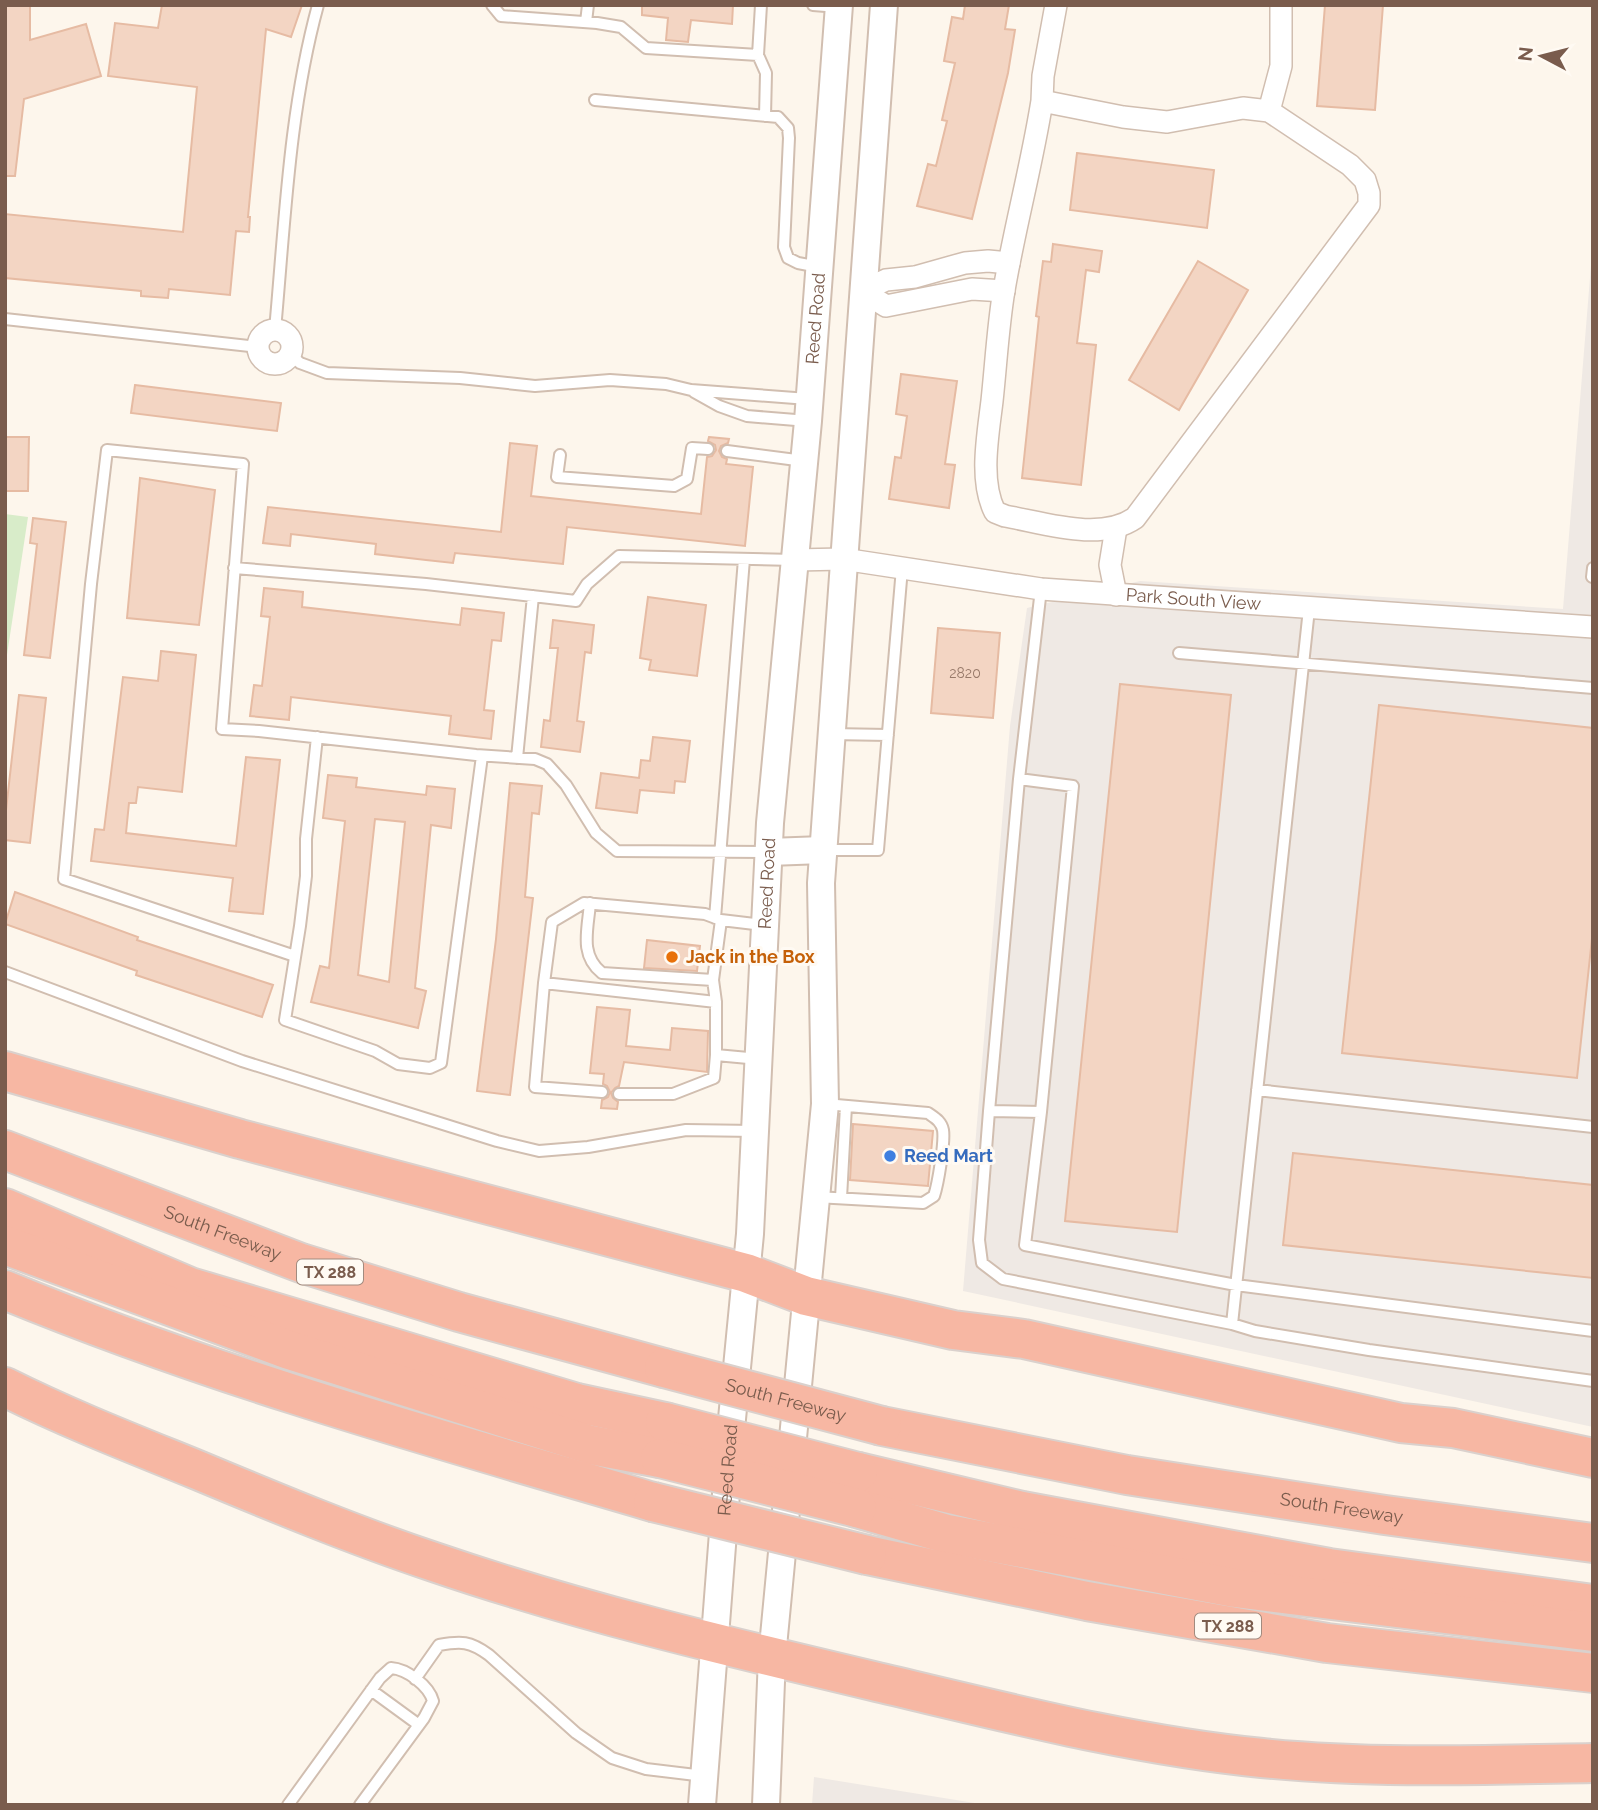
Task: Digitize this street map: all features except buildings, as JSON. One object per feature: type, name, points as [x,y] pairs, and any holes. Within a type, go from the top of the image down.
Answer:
[{"type":"highway","points":[[5,1071],[240,1139],[746,1273],[806,1296],[953,1330],[1024,1339],[1401,1423],[1453,1428],[1593,1458]]},
{"type":"highway","name":"South Freeway","points":[[5,1150],[301,1263],[459,1312],[882,1426],[1128,1475],[1397,1517],[1593,1543]]},
{"type":"highway","points":[[5,1208],[190,1287],[577,1403],[663,1440],[857,1490],[1022,1511],[1329,1568],[1593,1604]]},
{"type":"highway","points":[[5,1245],[289,1350],[591,1445],[663,1440]]},
{"type":"highway","name":"TX 288","points":[[5,1290],[221,1372],[410,1431],[653,1502],[867,1555],[1087,1601],[1327,1643],[1593,1673]]},
{"type":"highway","points":[[5,1387],[56,1412],[248,1491],[433,1562],[596,1612],[772,1657],[1086,1731],[1258,1758],[1340,1764],[1432,1766],[1593,1763]]},
{"type":"highway","points":[[857,1490],[947,1534],[1235,1588],[1593,1632]]},
{"type":"street","points":[[1042,101],[1123,117],[1167,122],[1243,108],[1269,111],[1357,172],[1365,180],[1369,192],[1369,205],[1135,519],[1116,528],[1093,530],[1005,516],[995,512],[989,500],[989,433],[1003,291],[1035,145],[1043,76],[1056,5]]},
{"type":"street","points":[[1269,111],[1280,65],[1280,5]]},
{"type":"street","points":[[766,1805],[772,1657],[806,1296],[829,1198],[836,1105],[821,883],[884,7],[830,6]]},
{"type":"street","name":"Reed Road","points":[[702,1805],[746,1273],[769,852],[819,278],[830,6]]},
{"type":"street","points":[[862,290],[886,279],[915,277],[965,263],[988,261],[1009,264]]},
{"type":"street","points":[[819,278],[862,290],[886,306],[972,289],[1003,291]]},
{"type":"street","points":[[275,330],[286,334],[292,344],[290,355],[282,363],[271,363],[262,358],[258,347],[265,333],[275,330]]},
{"type":"street","points":[[1116,528],[1110,565],[1116,595]]},
{"type":"street","name":"Park South View","points":[[795,560],[843,559],[1041,589],[1593,627]]},
{"type":"street","points":[[769,852],[823,850]]},
{"type":"lane","points":[[275,330],[294,130],[307,45],[318,5]]},
{"type":"lane","points":[[492,5],[501,16],[621,27],[646,48],[758,55]]},
{"type":"lane","points":[[586,22],[588,5]]},
{"type":"lane","points":[[761,5],[758,55],[766,73],[765,116]]},
{"type":"lane","points":[[594,100],[778,117],[788,128],[784,247],[788,258],[819,278]]},
{"type":"lane","points":[[5,319],[258,347]]},
{"type":"lane","points":[[290,355],[300,363],[327,373],[460,378],[535,386],[610,380],[666,384],[808,410]]},
{"type":"lane","points":[[691,390],[719,406],[747,416],[808,410]]},
{"type":"lane","points":[[560,456],[557,477],[674,486],[687,479],[692,448],[708,449]]},
{"type":"lane","points":[[295,956],[64,879],[91,584],[107,450],[243,464],[222,729],[535,759],[547,764],[566,785],[596,833],[617,850],[769,852]]},
{"type":"lane","points":[[727,451],[804,461]]},
{"type":"lane","points":[[234,568],[426,584],[576,601],[587,584],[619,556],[795,560]]},
{"type":"lane","points":[[619,1094],[673,1094],[714,1078],[716,1002],[713,980],[718,919],[719,851],[744,559]]},
{"type":"lane","points":[[823,850],[878,850],[902,568]]},
{"type":"lane","points":[[1592,578],[1593,568]]},
{"type":"lane","points":[[1041,589],[1019,779],[989,1111],[979,1240],[982,1262],[1003,1279],[1232,1324],[1255,1331],[1368,1350],[1593,1381]]},
{"type":"lane","points":[[517,758],[533,596]]},
{"type":"lane","points":[[1232,1324],[1309,609]]},
{"type":"lane","points":[[1179,653],[1593,688]]},
{"type":"lane","points":[[831,734],[888,735]]},
{"type":"lane","points":[[317,737],[306,839],[306,876],[285,1020],[375,1051],[398,1063],[430,1068],[441,1063],[482,756]]},
{"type":"lane","points":[[1019,779],[1073,786],[1025,1245],[1236,1285],[1593,1332]]},
{"type":"lane","points":[[602,1092],[534,1087],[552,922],[584,903],[705,914],[718,919],[765,925]]},
{"type":"lane","points":[[590,904],[587,955],[601,973],[713,980]]},
{"type":"lane","points":[[5,972],[242,1061],[497,1141],[539,1151],[587,1147],[686,1130],[755,1131]]},
{"type":"lane","points":[[544,984],[716,1002]]},
{"type":"lane","points":[[716,1055],[759,1059]]},
{"type":"lane","points":[[1257,1090],[1593,1127]]},
{"type":"lane","points":[[829,1198],[923,1203],[934,1196],[938,1186],[943,1129],[938,1120],[929,1113],[836,1105]]},
{"type":"lane","points":[[989,1111],[1041,1112]]},
{"type":"lane","points":[[415,1679],[439,1645],[457,1642],[474,1644],[576,1733],[612,1758],[646,1769],[704,1776]]},
{"type":"lane","points":[[288,1805],[371,1690],[391,1668],[400,1669],[431,1693],[433,1701],[419,1725],[360,1805]]},
{"type":"lane","points":[[371,1690],[419,1725]]},
{"type":"shaded area","points":[[1593,241],[1593,1427],[963,1291],[1010,726],[1027,608],[1140,581],[1563,609]]},
{"type":"shaded area","points":[[814,1777],[987,1805],[812,1805]]},
{"type":"green space","points":[[5,514],[28,517],[5,668]]},
{"type":"place","name":"Jack in the Box","points":[[672,957]]},
{"type":"place","name":"Reed Mart","points":[[890,1156]]}]
